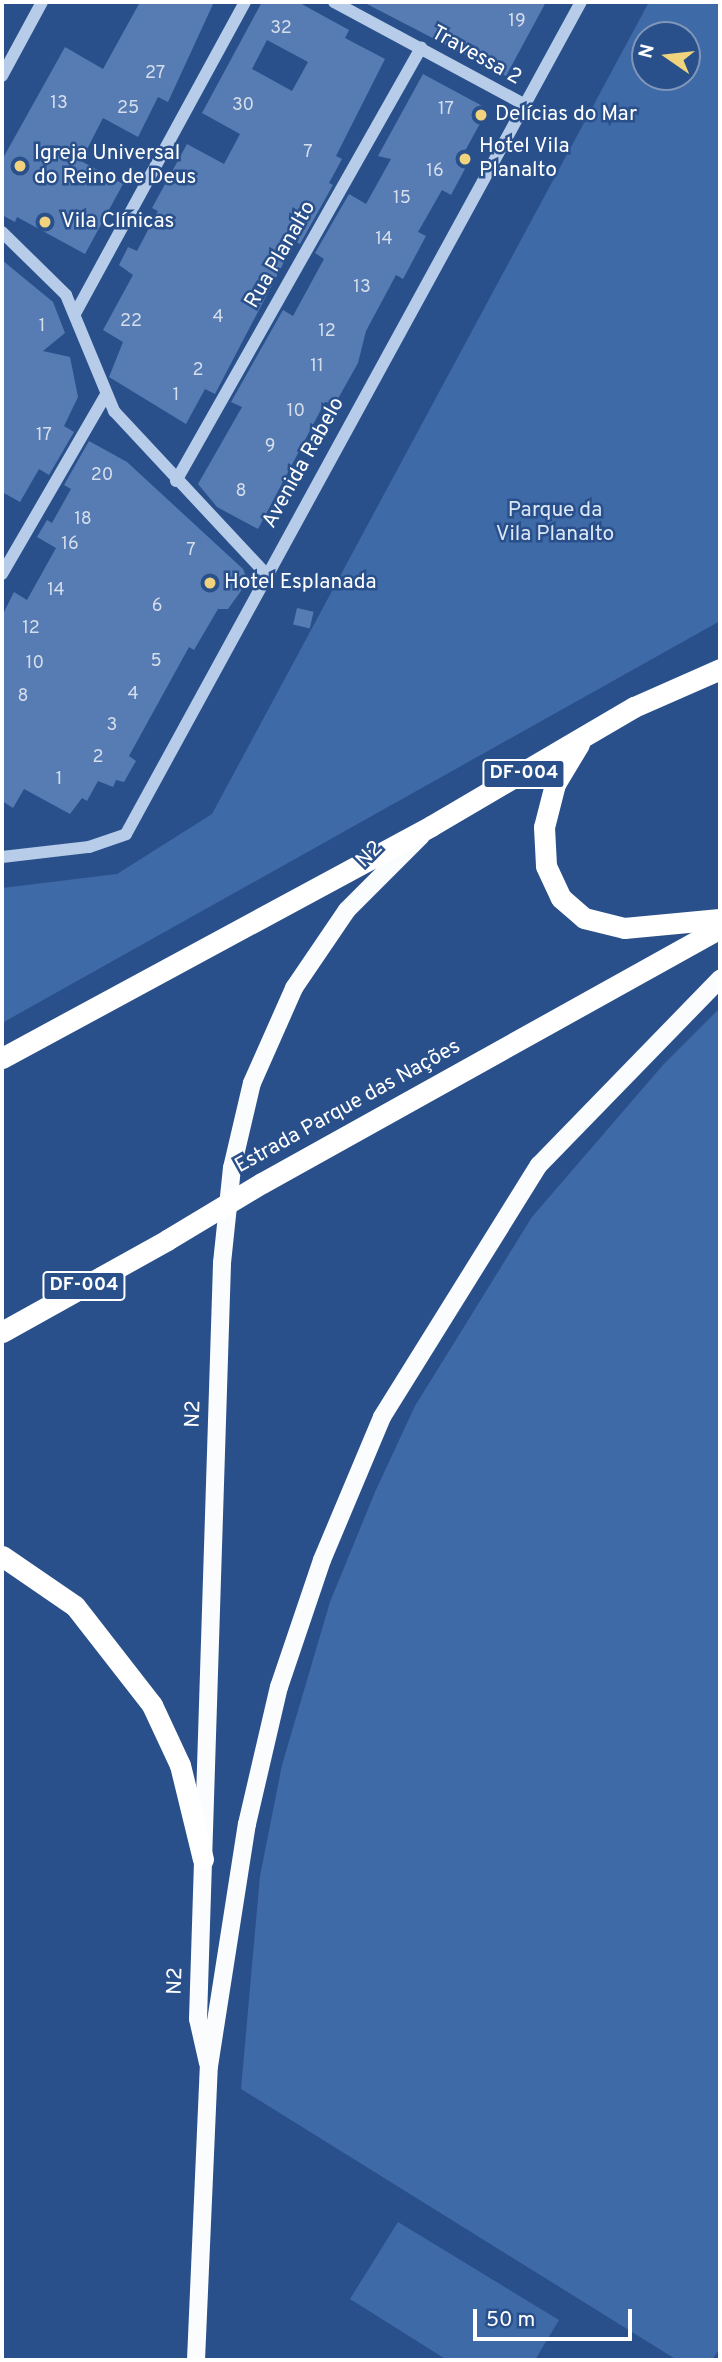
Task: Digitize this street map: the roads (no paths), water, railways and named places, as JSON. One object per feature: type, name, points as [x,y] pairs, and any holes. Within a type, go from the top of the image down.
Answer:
[{"type":"highway","name":"DF-004","points":[[2,1058],[431,826],[580,742],[634,707],[720,669]]},
{"type":"highway","points":[[580,742],[555,784],[544,827],[546,866],[561,898],[584,918],[624,928],[720,919]]},
{"type":"highway","name":"Estrada Parque das Nações","points":[[2,1332],[720,928]]},
{"type":"highway","points":[[2,1556],[75,1606],[152,1705],[180,1766],[203,1859]]},
{"type":"main road","name":"N2","points":[[209,2066],[198,2019],[222,1263],[232,1168],[252,1083],[294,988],[347,910],[431,826]]},
{"type":"main road","name":"N2","points":[[196,2360],[209,2066],[247,1824],[279,1687],[322,1560],[382,1417],[539,1166],[720,979]]},
{"type":"street","points":[[2,76],[42,2]]},
{"type":"street","points":[[76,312],[245,2]]},
{"type":"street","name":"Travessa 2","points":[[334,2],[525,105]]},
{"type":"street","name":"Avenida Rabelo","points":[[2,857],[89,847],[126,834],[265,573],[581,2]]},
{"type":"street","name":"Rua Planalto","points":[[176,481],[421,48]]},
{"type":"street","points":[[2,232],[56,281],[76,312],[105,397],[176,481],[265,573]]},
{"type":"street","points":[[2,574],[105,397]]},
{"type":"place","name":"Delícias do Mar","points":[[481,115]]},
{"type":"place","name":"Hotel Vila Planalto","points":[[465,159]]},
{"type":"place","name":"Igreja Universal do Reino de Deus","points":[[20,166]]},
{"type":"place","name":"Vila Clínicas","points":[[45,222]]},
{"type":"place","name":"Hotel Esplanada","points":[[210,583]]},
{"type":"park label","name":"Parque da Vila Planalto","points":[[555,523]]}]
